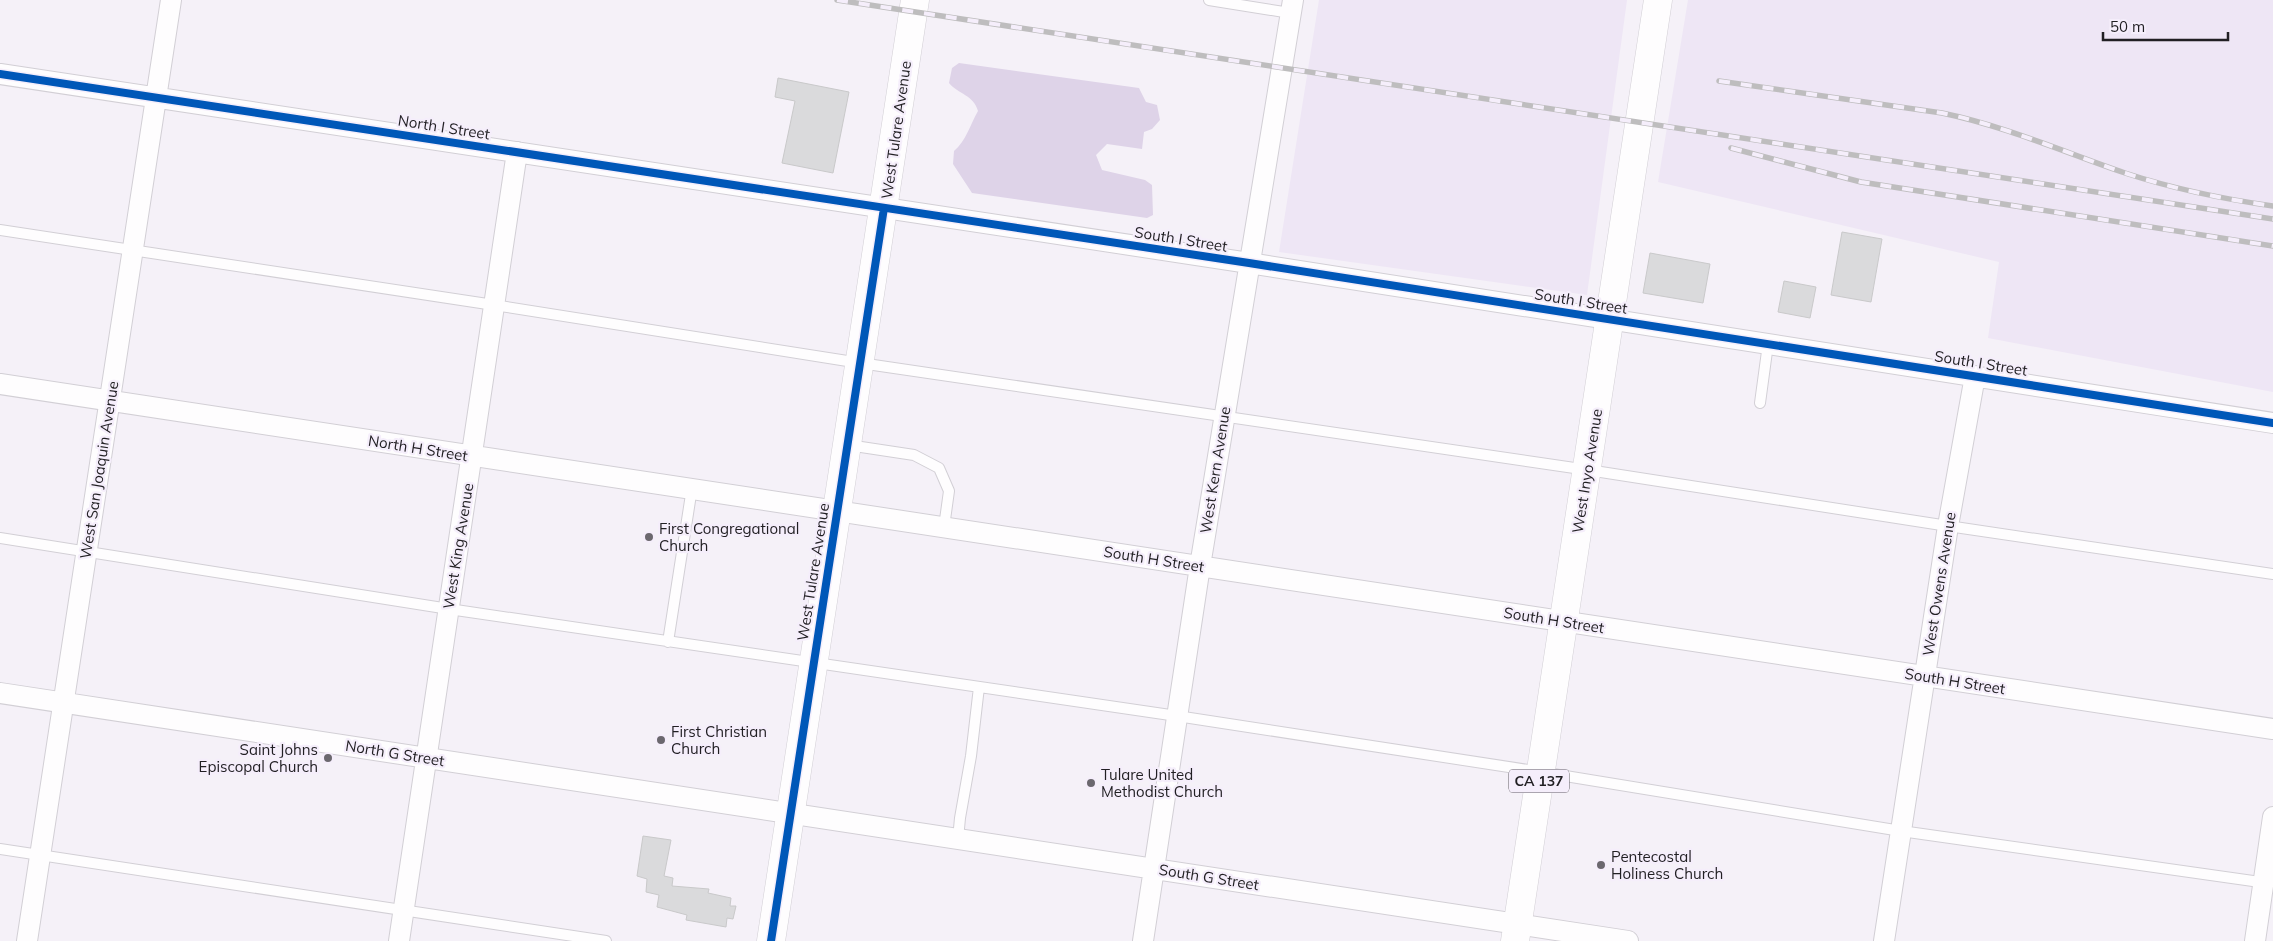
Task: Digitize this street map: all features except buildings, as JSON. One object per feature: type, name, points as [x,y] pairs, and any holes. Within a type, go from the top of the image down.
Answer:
[{"type":"main road","name":"West Tulare Avenue","points":[[771,941],[915,0]]},
{"type":"main road","name":"West Inyo Avenue","points":[[1517,933],[1658,0]]},
{"type":"street","name":"West San Joaquin Avenue","points":[[27,941],[171,0]]},
{"type":"street","name":"West Kern Avenue","points":[[1143,941],[1200,566],[1292,6]]},
{"type":"street","name":"North I Street","points":[[0,74],[157,96],[884,208]]},
{"type":"street","name":"West King Avenue","points":[[399,941],[517,152]]},
{"type":"street","name":"South I Street","points":[[884,208],[2273,423]]},
{"type":"street","name":"West Owens Avenue","points":[[1884,941],[1948,526],[1975,376]]},
{"type":"street","name":"North H Street","points":[[0,384],[836,511]]},
{"type":"street","name":"South H Street","points":[[836,511],[2273,729]]},
{"type":"street","name":"North G Street","points":[[0,693],[790,814]]},
{"type":"street","name":"South G Street","points":[[790,814],[1153,869],[1517,933],[1628,941]]},
{"type":"street","points":[[2255,941],[2268,883],[2273,817]]},
{"type":"lane","points":[[1209,0],[1292,6]]},
{"type":"lane","points":[[0,230],[133,252],[494,305],[860,364],[1588,470],[2273,574]]},
{"type":"lane","points":[[1760,403],[1768,344]]},
{"type":"lane","points":[[847,445],[914,455],[939,468],[949,491],[944,527]]},
{"type":"lane","points":[[668,642],[692,488]]},
{"type":"lane","points":[[0,538],[449,609],[1178,716],[1541,772],[1901,831],[2268,883]]},
{"type":"lane","points":[[958,839],[971,756],[979,687]]},
{"type":"lane","points":[[0,849],[606,941]]},
{"type":"shaded area","points":[[1319,0],[1627,0],[1587,295],[1279,252]]},
{"type":"shaded area","points":[[1688,0],[2273,0],[2273,392],[1988,338],[1999,262],[1658,182]]},
{"type":"shaded area","points":[[959,63],[1139,88],[1146,102],[1157,105],[1160,120],[1152,129],[1144,132],[1142,149],[1107,144],[1096,155],[1102,170],[1145,180],[1152,185],[1153,215],[1147,218],[972,193],[953,164],[954,151],[965,138],[978,111],[973,101],[949,83],[952,68]]},
{"type":"railway","points":[[837,0],[2273,219]]},
{"type":"railway","points":[[1719,81],[1942,113],[1965,118],[2012,132],[2125,173],[2162,184],[2217,197],[2273,206]]},
{"type":"railway","points":[[1731,148],[1861,182],[2273,246]]},
{"type":"cycle path","points":[[0,74],[1249,263],[2273,423]]},
{"type":"cycle path","points":[[771,941],[884,208]]},
{"type":"place","name":"First Congregational Church","points":[[649,537]]},
{"type":"place","name":"First Christian Church","points":[[661,740]]},
{"type":"place","name":"Saint Johns Episcopal Church","points":[[328,758]]},
{"type":"place","name":"Tulare United Methodist Church","points":[[1091,783]]},
{"type":"place","name":"Pentecostal Holiness Church","points":[[1601,865]]}]
